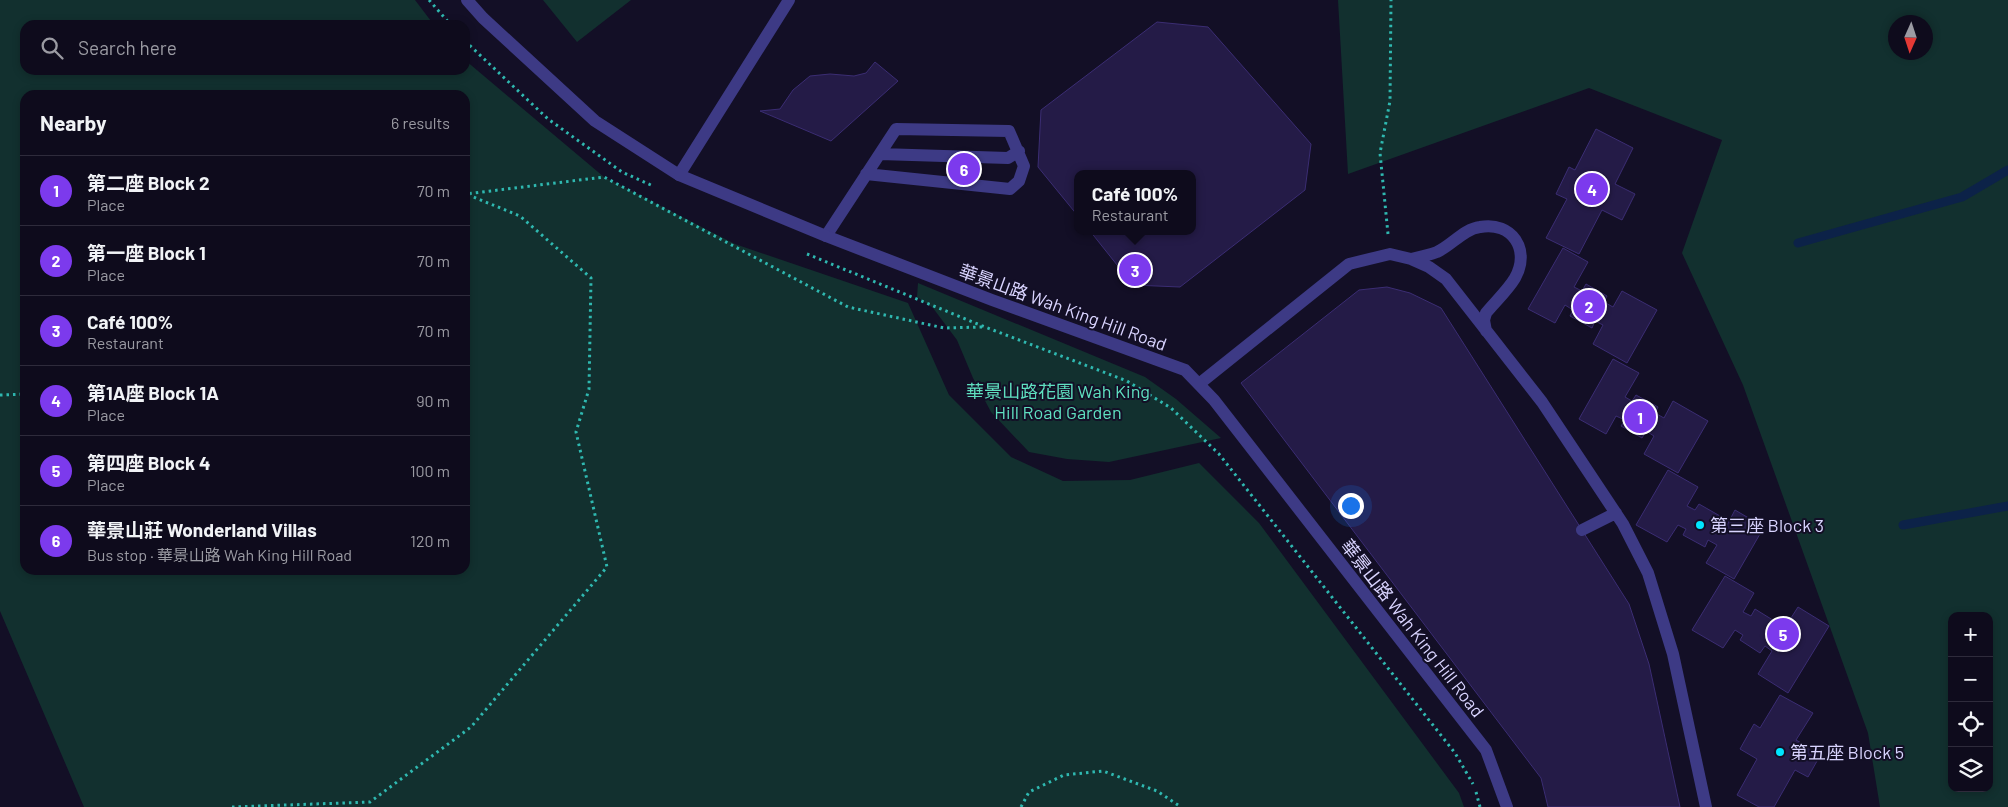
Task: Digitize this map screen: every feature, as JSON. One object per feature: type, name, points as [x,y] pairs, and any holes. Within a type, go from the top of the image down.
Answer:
[{"type":"street","name":"華景山路 Wah King Hill Road","points":[[467,0],[483,18],[595,121],[679,175],[826,236],[992,300],[1184,370],[1199,384],[1486,750],[1507,807]]},
{"type":"street","points":[[679,175],[790,0]]},
{"type":"street","points":[[826,236],[866,174],[896,129],[1009,131],[1024,166],[1019,180],[1010,189],[866,174]]},
{"type":"street","points":[[880,154],[1008,158],[1019,151]]},
{"type":"street","points":[[1411,259],[1438,252],[1453,240],[1479,227],[1502,226],[1515,237],[1521,258],[1516,277],[1486,313],[1484,320],[1486,331]]},
{"type":"street","points":[[1199,384],[1349,264],[1390,254],[1411,259],[1429,267],[1446,279],[1542,402],[1616,513],[1648,574],[1674,654],[1706,807]]},
{"type":"street","points":[[1582,530],[1616,513]]},
{"type":"path","points":[[429,0],[447,20]]},
{"type":"path","points":[[1390,254],[1380,153],[1390,101],[1391,0]]},
{"type":"path","points":[[470,45],[548,119],[622,172],[658,189]]},
{"type":"path","points":[[470,193],[604,177],[848,307],[944,328],[985,327]]},
{"type":"path","points":[[232,807],[370,802],[471,727],[607,567],[576,432],[590,389],[591,278],[520,216],[470,195]]},
{"type":"path","points":[[805,253],[985,327],[1126,381],[1171,408],[1219,454],[1455,753],[1475,787],[1480,807]]},
{"type":"path","points":[[0,395],[20,394]]},
{"type":"path","points":[[1021,807],[1029,792],[1064,775],[1103,771],[1157,791],[1180,807]]},
{"type":"green space","points":[[0,0],[415,0],[430,20],[20,20],[20,75],[470,75],[470,64],[604,177],[735,244],[908,303],[949,395],[1011,457],[1063,481],[1130,480],[1199,463],[1259,523],[1459,793],[1464,807],[84,807],[0,611]]},
{"type":"green space","points":[[543,0],[631,0],[577,42]]},
{"type":"green space","points":[[1338,0],[2008,0],[2008,807],[1880,807],[1868,733],[1743,385],[1682,253],[1722,140],[1589,88],[1348,174]]},
{"type":"green space","name":"華景山路花園 Wah King Hill Road Garden","points":[[918,283],[1145,377],[1176,399],[1221,438],[1109,462],[1067,459],[1029,452],[991,412],[973,378],[957,340],[933,308],[917,297]]},
{"type":"building","points":[[1157,22],[1208,27],[1311,144],[1305,190],[1180,287],[1133,285],[1093,235],[1196,235],[1196,170],[1074,170],[1074,211],[1038,167],[1041,110]]},
{"type":"building","points":[[875,62],[898,81],[831,141],[760,111],[780,109],[793,90],[810,76],[830,74],[854,76],[866,73]]},
{"type":"building","points":[[1596,129],[1633,148],[1615,184],[1635,194],[1622,220],[1602,210],[1579,254],[1546,238],[1567,199],[1556,194],[1569,167],[1575,170]]},
{"type":"building","points":[[1563,248],[1588,262],[1574,287],[1582,291],[1586,284],[1607,296],[1604,302],[1613,307],[1622,291],[1657,310],[1627,363],[1593,344],[1603,325],[1595,321],[1592,328],[1570,316],[1573,310],[1565,305],[1555,323],[1528,309]]},
{"type":"building","points":[[1387,287],[1410,293],[1441,308],[1629,604],[1649,664],[1680,807],[1548,807],[1541,778],[1241,383],[1359,290]]},
{"type":"building","points":[[1613,359],[1639,373],[1625,397],[1632,401],[1636,395],[1658,407],[1655,413],[1664,418],[1673,401],[1708,421],[1678,473],[1644,454],[1654,436],[1646,431],[1642,438],[1621,426],[1625,420],[1616,416],[1606,434],[1579,419]]},
{"type":"building","name":"第三座 Block 3","points":[[1668,470],[1698,487],[1687,506],[1695,510],[1699,504],[1720,516],[1717,522],[1726,527],[1735,510],[1764,527],[1734,579],[1706,563],[1717,545],[1708,540],[1705,547],[1683,535],[1686,529],[1678,525],[1667,542],[1636,525]]},
{"type":"building","points":[[1725,576],[1754,593],[1743,612],[1751,616],[1755,609],[1776,622],[1773,627],[1782,632],[1798,607],[1829,626],[1788,693],[1758,674],[1772,651],[1765,646],[1760,653],[1740,640],[1743,635],[1735,630],[1723,648],[1692,630]]},
{"type":"building","name":"第五座 Block 5","points":[[1780,695],[1813,713],[1796,740],[1821,754],[1808,777],[1795,770],[1774,807],[1759,807],[1737,795],[1757,759],[1740,749],[1754,724],[1760,728]]},
{"type":"waterway","points":[[1798,243],[1962,197],[2008,170]]},
{"type":"waterway","points":[[1903,525],[2008,506]]},
{"type":"place","name":"華景山莊 Wonderland Villas","points":[[964,169]]},
{"type":"place","name":"第1A座 Block 1A","points":[[1592,189]]},
{"type":"place","name":"Café 100%","points":[[1135,270]]},
{"type":"place","name":"第一座 Block 1","points":[[1589,306]]},
{"type":"place","name":"第二座 Block 2","points":[[1640,417]]},
{"type":"place","name":"第三座 Block 3","points":[[1700,525]]},
{"type":"place","name":"第四座 Block 4","points":[[1783,634]]},
{"type":"place","name":"第五座 Block 5","points":[[1780,752]]}]
